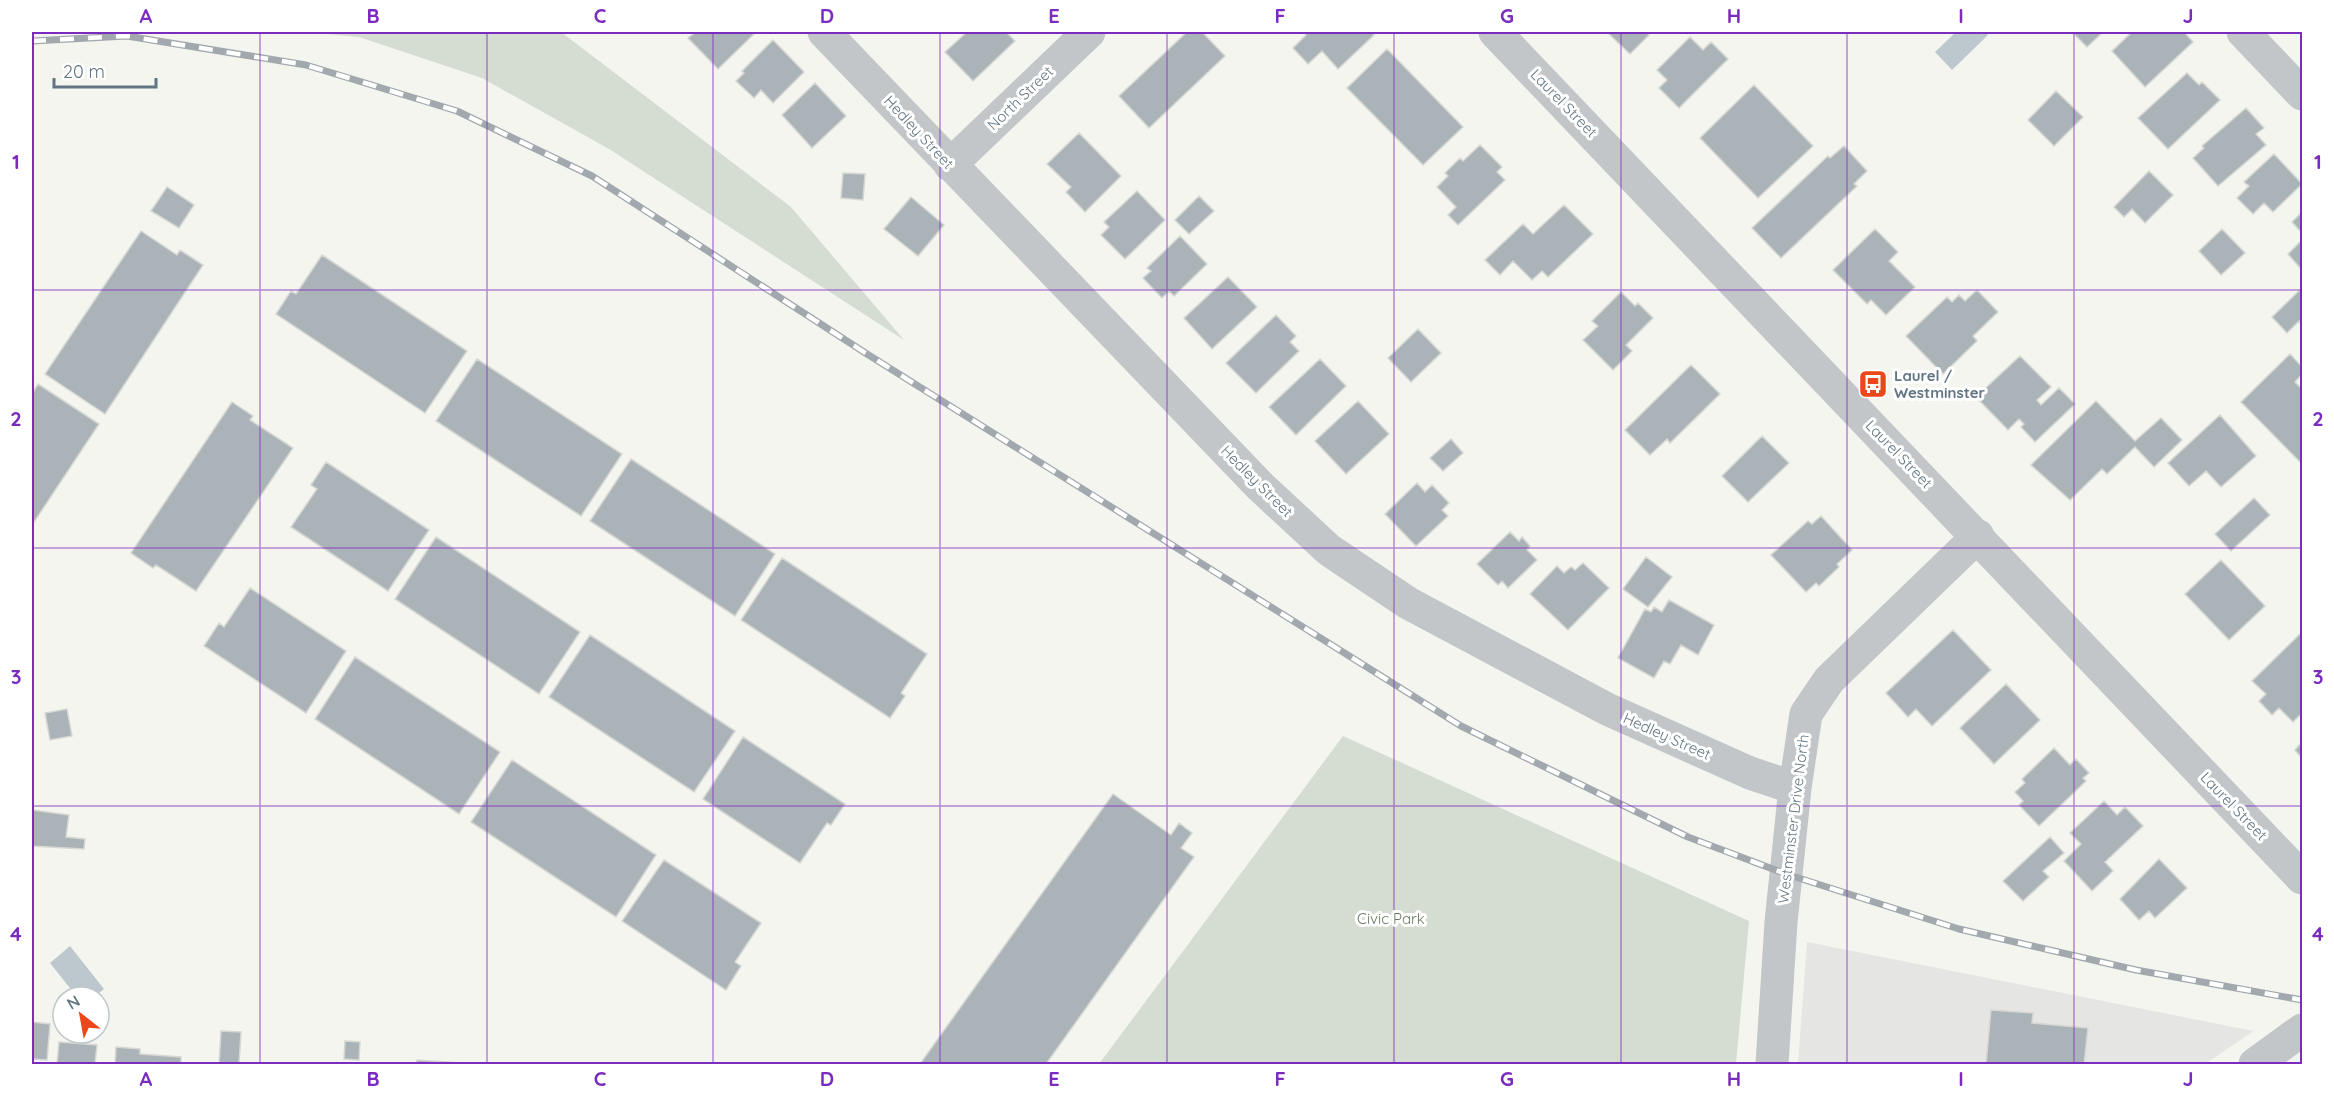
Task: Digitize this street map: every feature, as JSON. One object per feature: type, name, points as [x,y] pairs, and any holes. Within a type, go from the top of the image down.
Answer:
[{"type":"street","name":"Hedley Street","points":[[824,32],[1261,487],[1329,550],[1408,603],[1607,709],[1750,773],[1795,788]]},
{"type":"street","name":"North Street","points":[[950,165],[1089,32]]},
{"type":"street","name":"Laurel Street","points":[[1495,32],[2302,878]]},
{"type":"street","points":[[2243,32],[2302,94]]},
{"type":"street","name":"Westminster Drive North","points":[[1772,1065],[1781,922],[1795,788],[1806,714],[1829,680],[1978,536]]},
{"type":"street","points":[[2255,1065],[2302,1030]]},
{"type":"shaded area","points":[[1956,32],[1985,32],[1988,35],[1952,70],[1935,52]]},
{"type":"shaded area","points":[[1807,942],[2254,1031],[2205,1064],[1798,1064]]},
{"type":"shaded area","points":[[70,946],[101,985],[67,985],[50,963]]},
{"type":"green space","points":[[305,32],[561,32],[791,207],[904,340],[609,149],[482,78],[359,37]]},
{"type":"green space","name":"Civic Park","points":[[1343,736],[1749,921],[1736,1064],[1099,1064]]},
{"type":"building","points":[[696,32],[756,32],[718,69],[688,38]]},
{"type":"building","points":[[967,32],[1006,32],[1015,41],[973,81],[945,52]]},
{"type":"building","points":[[1187,32],[1202,32],[1225,56],[1149,128],[1119,96]]},
{"type":"building","points":[[1305,32],[1371,32],[1374,35],[1338,69],[1322,51],[1308,64],[1293,48],[1306,35]]},
{"type":"building","points":[[1607,32],[1646,32],[1649,35],[1630,54]]},
{"type":"building","points":[[2072,32],[2103,32],[2087,47]]},
{"type":"building","points":[[2132,32],[2184,32],[2193,42],[2145,87],[2112,51]]},
{"type":"building","points":[[1690,37],[1703,50],[1711,42],[1728,59],[1679,108],[1659,88],[1667,80],[1657,70]]},
{"type":"building","points":[[773,40],[804,72],[773,103],[761,90],[754,98],[736,81],[744,73],[742,71]]},
{"type":"building","points":[[1387,49],[1463,127],[1423,165],[1347,88]]},
{"type":"building","points":[[2187,73],[2199,85],[2202,82],[2220,100],[2168,149],[2138,118]]},
{"type":"building","points":[[815,83],[846,116],[812,148],[782,115]]},
{"type":"building","points":[[1754,85],[1813,146],[1758,198],[1700,138]]},
{"type":"building","points":[[2056,91],[2083,117],[2054,146],[2028,120]]},
{"type":"building","points":[[2246,108],[2264,128],[2256,134],[2266,145],[2218,186],[2193,158],[2204,148],[2202,146]]},
{"type":"building","points":[[1079,133],[1121,176],[1085,212],[1066,192],[1071,187],[1047,164]]},
{"type":"building","points":[[1480,145],[1502,167],[1497,172],[1505,180],[1458,225],[1448,215],[1456,207],[1437,187],[1448,176],[1445,173],[1460,158],[1463,161]]},
{"type":"building","points":[[1844,146],[1867,171],[1854,184],[1857,186],[1781,258],[1752,228],[1828,156],[1830,158]]},
{"type":"building","points":[[2274,154],[2302,184],[2273,212],[2264,203],[2253,214],[2237,198],[2249,186],[2244,182]]},
{"type":"building","points":[[2149,171],[2173,195],[2145,223],[2132,209],[2124,217],[2114,207]]},
{"type":"building","points":[[843,173],[865,174],[863,200],[841,198]]},
{"type":"building","points":[[167,187],[194,205],[179,228],[151,211]]},
{"type":"building","points":[[1137,191],[1165,220],[1125,259],[1101,235],[1109,227],[1104,222]]},
{"type":"building","points":[[1199,196],[1214,211],[1189,234],[1175,220]]},
{"type":"building","points":[[911,197],[944,225],[918,256],[884,229]]},
{"type":"building","points":[[1564,205],[1593,234],[1548,277],[1542,271],[1532,280],[1513,261],[1500,275],[1485,260],[1523,224],[1533,234]]},
{"type":"building","points":[[2302,212],[2302,233],[2292,222]]},
{"type":"building","points":[[1875,229],[1898,252],[1889,261],[1915,287],[1886,315],[1871,300],[1867,304],[1833,270]]},
{"type":"building","points":[[2222,229],[2245,253],[2221,275],[2199,251]]},
{"type":"building","points":[[141,231],[177,255],[180,250],[203,265],[105,414],[45,374]]},
{"type":"building","points":[[1180,236],[1207,264],[1174,296],[1169,291],[1162,298],[1143,278],[1151,271],[1147,268]]},
{"type":"building","points":[[2302,240],[2302,270],[2288,254]]},
{"type":"building","points":[[322,255],[467,351],[425,413],[276,314],[291,291],[296,294]]},
{"type":"building","points":[[1228,277],[1257,307],[1212,349],[1184,318]]},
{"type":"building","points":[[1977,290],[1998,312],[1973,336],[1977,341],[1943,374],[1906,336],[1947,297],[1952,302],[1959,295],[1965,301]]},
{"type":"building","points":[[2300,290],[2302,292],[2302,325],[2299,321],[2287,333],[2272,317]]},
{"type":"building","points":[[1621,292],[1635,306],[1638,303],[1653,318],[1626,345],[1632,351],[1613,370],[1583,340],[1598,326],[1592,321]]},
{"type":"building","points":[[1276,315],[1296,336],[1290,342],[1299,351],[1256,393],[1226,363]]},
{"type":"building","points":[[1418,329],[1441,353],[1411,382],[1388,358]]},
{"type":"building","points":[[2290,354],[2302,367],[2302,374],[2295,382],[2302,389],[2302,464],[2241,402]]},
{"type":"building","points":[[2020,356],[2051,387],[2037,400],[2041,405],[2059,388],[2075,404],[2035,442],[2021,427],[2024,424],[2019,419],[2008,430],[1976,397]]},
{"type":"building","points":[[477,359],[622,454],[581,516],[436,421]]},
{"type":"building","points":[[1320,359],[1346,386],[1296,435],[1269,407]]},
{"type":"building","points":[[1691,365],[1720,394],[1670,443],[1667,439],[1650,455],[1625,430]]},
{"type":"building","points":[[38,384],[99,424],[32,525],[32,394]]},
{"type":"building","points":[[1358,401],[1389,434],[1346,474],[1315,441]]},
{"type":"building","points":[[2096,401],[2135,441],[2161,418],[2182,440],[2154,467],[2135,447],[2107,474],[2102,469],[2070,500],[2031,465]]},
{"type":"building","points":[[232,402],[253,416],[250,420],[293,448],[196,591],[156,565],[153,568],[131,553]]},
{"type":"building","points":[[2220,415],[2256,456],[2221,487],[2206,471],[2189,486],[2168,463]]},
{"type":"building","points":[[1762,436],[1789,463],[1748,502],[1722,476]]},
{"type":"building","points":[[1451,439],[1463,453],[1443,471],[1430,458]]},
{"type":"building","points":[[631,459],[775,554],[735,616],[590,521]]},
{"type":"building","points":[[326,462],[429,530],[388,591],[291,527],[317,489],[311,485]]},
{"type":"building","points":[[1417,483],[1425,492],[1432,485],[1449,503],[1442,510],[1448,516],[1416,546],[1385,514]]},
{"type":"building","points":[[2254,498],[2270,515],[2231,551],[2215,534]]},
{"type":"building","points":[[1821,516],[1852,550],[1837,564],[1839,567],[1819,586],[1816,583],[1806,592],[1771,555],[1808,521],[1812,524]]},
{"type":"building","points":[[1510,532],[1519,541],[1522,537],[1530,546],[1527,550],[1537,560],[1508,588],[1502,581],[1498,585],[1477,564]]},
{"type":"building","points":[[436,537],[580,632],[539,694],[395,599]]},
{"type":"building","points":[[1646,557],[1672,577],[1648,607],[1623,589]]},
{"type":"building","points":[[782,558],[927,654],[901,693],[905,696],[890,718],[741,620]]},
{"type":"building","points":[[2221,560],[2265,606],[2229,640],[2185,594]]},
{"type":"building","points":[[1583,563],[1609,588],[1568,630],[1530,594],[1557,566],[1564,573],[1571,567],[1575,570]]},
{"type":"building","points":[[250,588],[346,651],[306,713],[204,646],[219,623],[224,627]]},
{"type":"building","points":[[1669,600],[1714,625],[1698,655],[1681,645],[1670,664],[1664,661],[1654,678],[1618,658],[1645,609],[1651,612],[1654,607],[1662,612]]},
{"type":"building","points":[[1953,630],[1991,670],[1932,726],[1916,709],[1908,717],[1886,693]]},
{"type":"building","points":[[2302,632],[2302,713],[2293,722],[2279,708],[2272,715],[2259,701],[2266,694],[2252,681]]},
{"type":"building","points":[[590,635],[735,731],[694,792],[549,697]]},
{"type":"building","points":[[355,657],[500,752],[459,814],[315,719]]},
{"type":"building","points":[[2006,684],[2040,720],[1994,764],[1960,728]]},
{"type":"building","points":[[67,709],[72,736],[50,740],[45,713]]},
{"type":"building","points":[[743,737],[845,804],[831,825],[827,823],[800,863],[703,799]]},
{"type":"building","points":[[2302,742],[2302,758],[2295,750]]},
{"type":"building","points":[[2054,748],[2070,765],[2076,759],[2089,773],[2083,778],[2086,781],[2039,826],[2019,805],[2023,801],[2015,792],[2025,783],[2022,779]]},
{"type":"building","points":[[512,760],[656,855],[616,917],[471,822]]},
{"type":"building","points":[[1113,794],[1171,835],[1179,823],[1192,833],[1181,848],[1194,857],[1046,1064],[920,1064]]},
{"type":"building","points":[[2104,801],[2117,815],[2125,807],[2143,826],[2105,862],[2113,871],[2092,891],[2064,861],[2081,844],[2070,833]]},
{"type":"building","points":[[32,810],[69,815],[66,837],[85,839],[84,849],[32,846]]},
{"type":"building","points":[[2050,837],[2064,853],[2043,871],[2049,877],[2023,901],[2003,881]]},
{"type":"building","points":[[2159,859],[2187,888],[2155,918],[2149,911],[2139,920],[2120,899]]},
{"type":"building","points":[[664,860],[761,923],[735,962],[741,966],[726,990],[622,921]]},
{"type":"building","points":[[1991,1010],[2033,1013],[2032,1023],[2088,1028],[2084,1064],[1986,1064]]},
{"type":"building","points":[[32,1022],[50,1024],[47,1060],[32,1059]]},
{"type":"building","points":[[221,1031],[241,1032],[239,1064],[219,1064]]},
{"type":"building","points":[[345,1041],[360,1042],[359,1060],[344,1059]]},
{"type":"building","points":[[59,1045],[97,1045],[95,1064],[57,1064]]},
{"type":"building","points":[[116,1047],[140,1049],[140,1054],[181,1057],[181,1064],[115,1064]]},
{"type":"building","points":[[417,1060],[477,1064],[416,1064]]},
{"type":"railway","points":[[32,41],[127,36],[306,65],[457,111],[592,176],[867,354],[1461,726],[1688,837],[1786,874],[1959,929],[2136,970],[2302,1000]]},
{"type":"place","name":"Laurel / Westminster","points":[[1873,384]]}]
